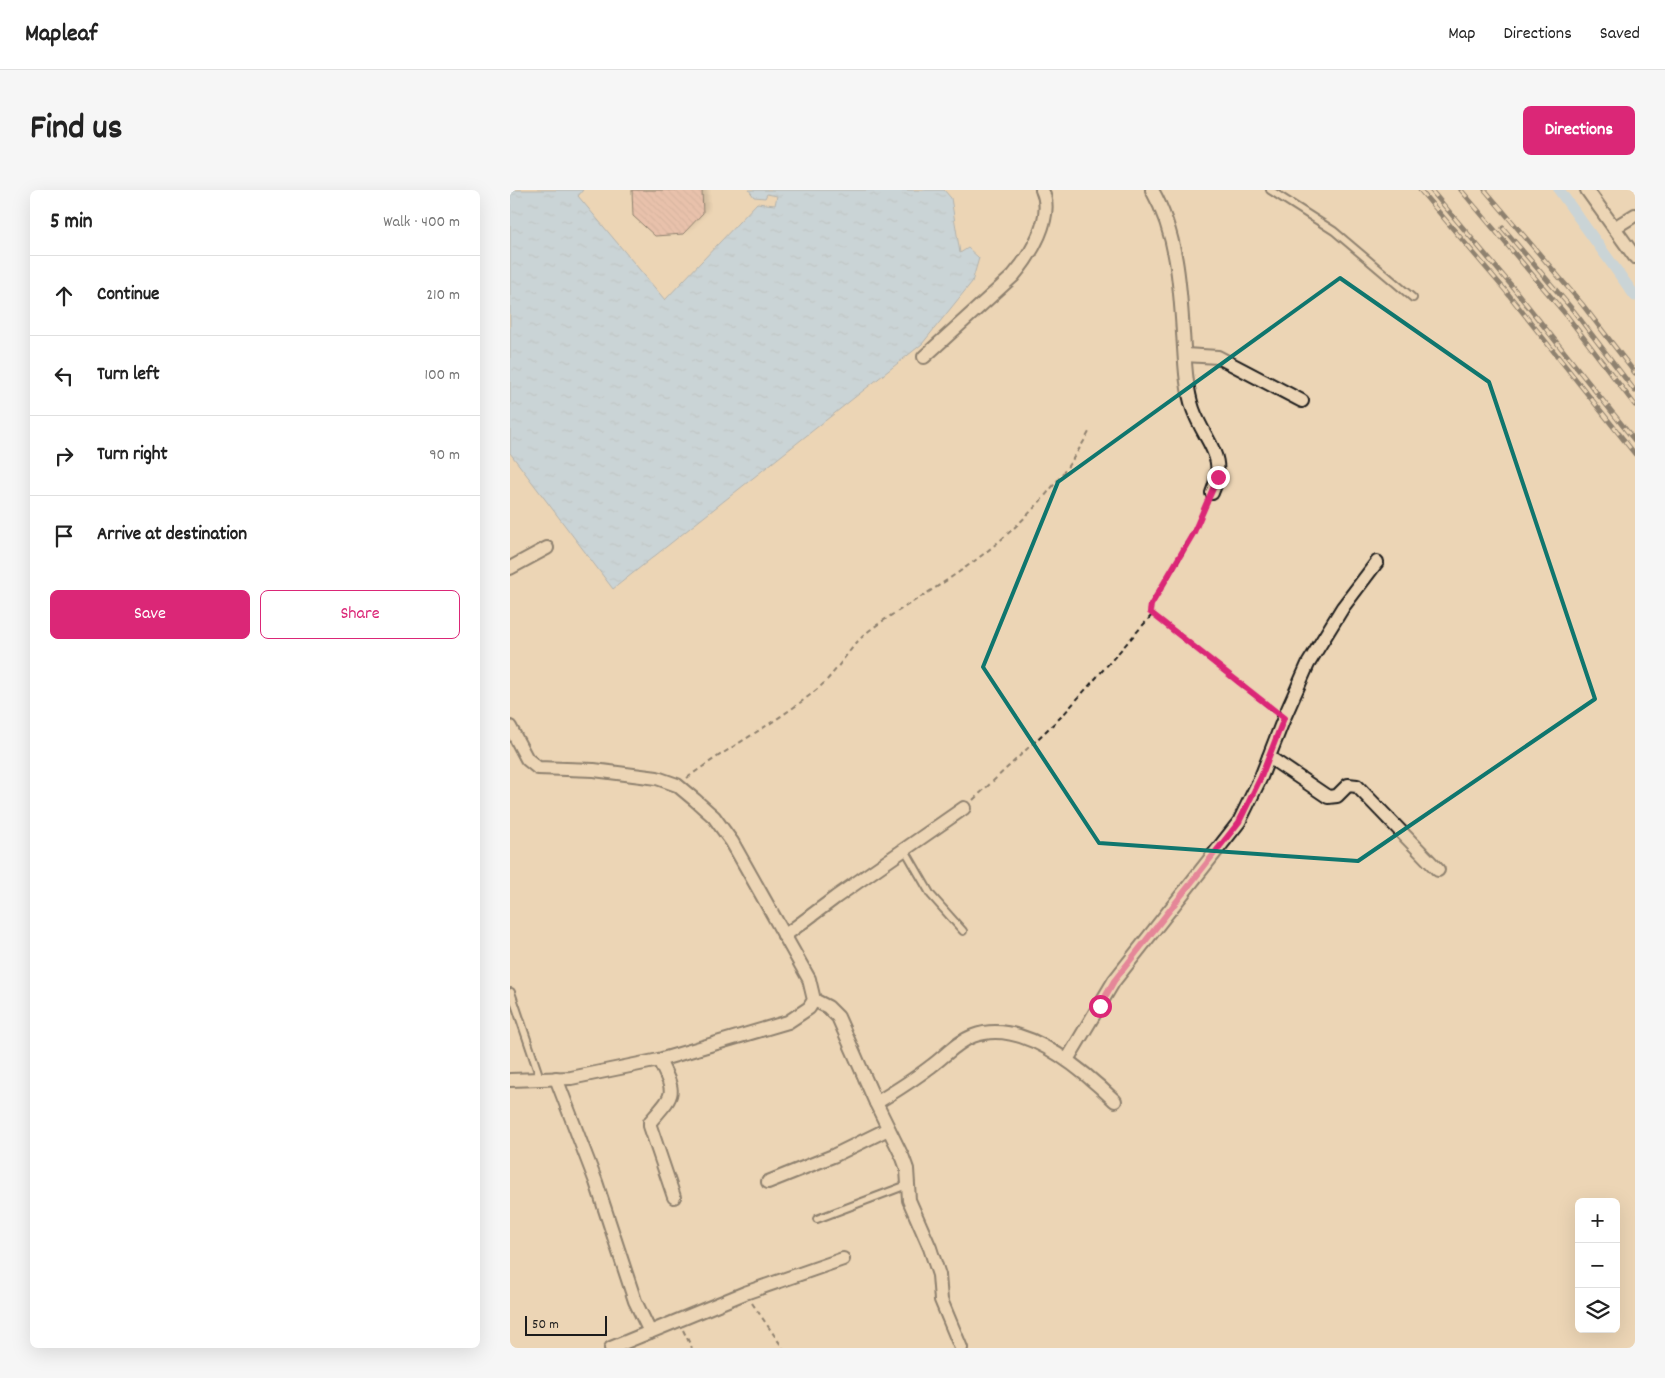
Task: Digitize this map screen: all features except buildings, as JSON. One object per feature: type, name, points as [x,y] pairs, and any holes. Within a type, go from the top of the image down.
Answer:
[{"type":"street","points":[[924,357],[1013,276],[1026,261],[1044,219],[1046,204],[1042,190]]},
{"type":"street","points":[[1152,190],[1163,209],[1173,245],[1180,284],[1185,356],[1193,407],[1219,465],[1218,477],[1212,493]]},
{"type":"street","points":[[1587,190],[1635,257]]},
{"type":"street","points":[[1614,228],[1635,215]]},
{"type":"street","points":[[1185,356],[1218,357],[1302,401]]},
{"type":"street","points":[[510,568],[547,548]]},
{"type":"street","points":[[1067,1060],[1114,981],[1239,822],[1269,758],[1308,664],[1358,585],[1377,562]]},
{"type":"street","points":[[510,727],[527,759],[538,768],[618,772],[657,778],[677,785],[714,818],[732,842],[809,979],[814,1000],[809,1008],[788,1022],[659,1060],[590,1075],[510,1080]]},
{"type":"street","points":[[1269,758],[1328,797],[1337,796],[1348,785],[1356,786],[1438,870]]},
{"type":"street","points":[[784,936],[964,808]]},
{"type":"street","points":[[814,1000],[828,1007],[838,1017],[903,1158],[908,1177],[909,1200],[939,1276],[941,1300],[961,1348]]},
{"type":"street","points":[[876,1103],[909,1082],[959,1044],[972,1036],[984,1033],[1027,1038],[1067,1060],[1090,1077],[1115,1101]]},
{"type":"street","points":[[659,1060],[672,1091],[670,1098],[650,1122],[650,1126],[674,1197]]},
{"type":"street","points":[[556,1078],[596,1182],[635,1301],[650,1332]]},
{"type":"street","points":[[768,1182],[834,1156],[888,1129]]},
{"type":"street","points":[[611,1348],[745,1294],[843,1259]]},
{"type":"lane","points":[[1270,190],[1334,231],[1413,298]]},
{"type":"lane","points":[[904,850],[931,895],[963,931]]},
{"type":"lane","points":[[511,992],[540,1078]]},
{"type":"lane","points":[[817,1219],[907,1185]]},
{"type":"path","points":[[677,785],[706,763],[801,702],[828,678],[847,652],[870,630],[951,578],[993,546],[1058,482],[1089,432]]},
{"type":"path","points":[[1212,493],[1185,550],[1151,605],[1152,615],[1284,718]]},
{"type":"path","points":[[964,808],[1063,715],[1152,615]]},
{"type":"path","points":[[745,1294],[783,1348]]},
{"type":"path","points":[[678,1321],[692,1348]]},
{"type":"highlighted area","points":[[1340,278],[1489,382],[1595,699],[1358,861],[1099,843],[983,667],[1058,482]]},
{"type":"water","points":[[510,190],[583,190],[578,196],[665,300],[757,203],[775,205],[777,196],[767,194],[765,198],[754,197],[749,190],[944,190],[951,198],[960,253],[968,248],[979,258],[972,282],[922,344],[613,589],[510,453]]},
{"type":"waterway","points":[[1559,190],[1635,296]]},
{"type":"railway","points":[[1420,190],[1505,290],[1635,454]]},
{"type":"railway","points":[[1431,190],[1511,285],[1635,441]]},
{"type":"railway","points":[[1461,190],[1567,316],[1635,405]]},
{"type":"railway","points":[[1485,190],[1582,304],[1635,373]]},
{"type":"railway","points":[[1503,228],[1573,310],[1635,391]]},
{"type":"route","points":[[1100,1006],[1114,981],[1239,822],[1261,777],[1284,718],[1150,612],[1151,605],[1167,582],[1194,532],[1218,477]]}]
